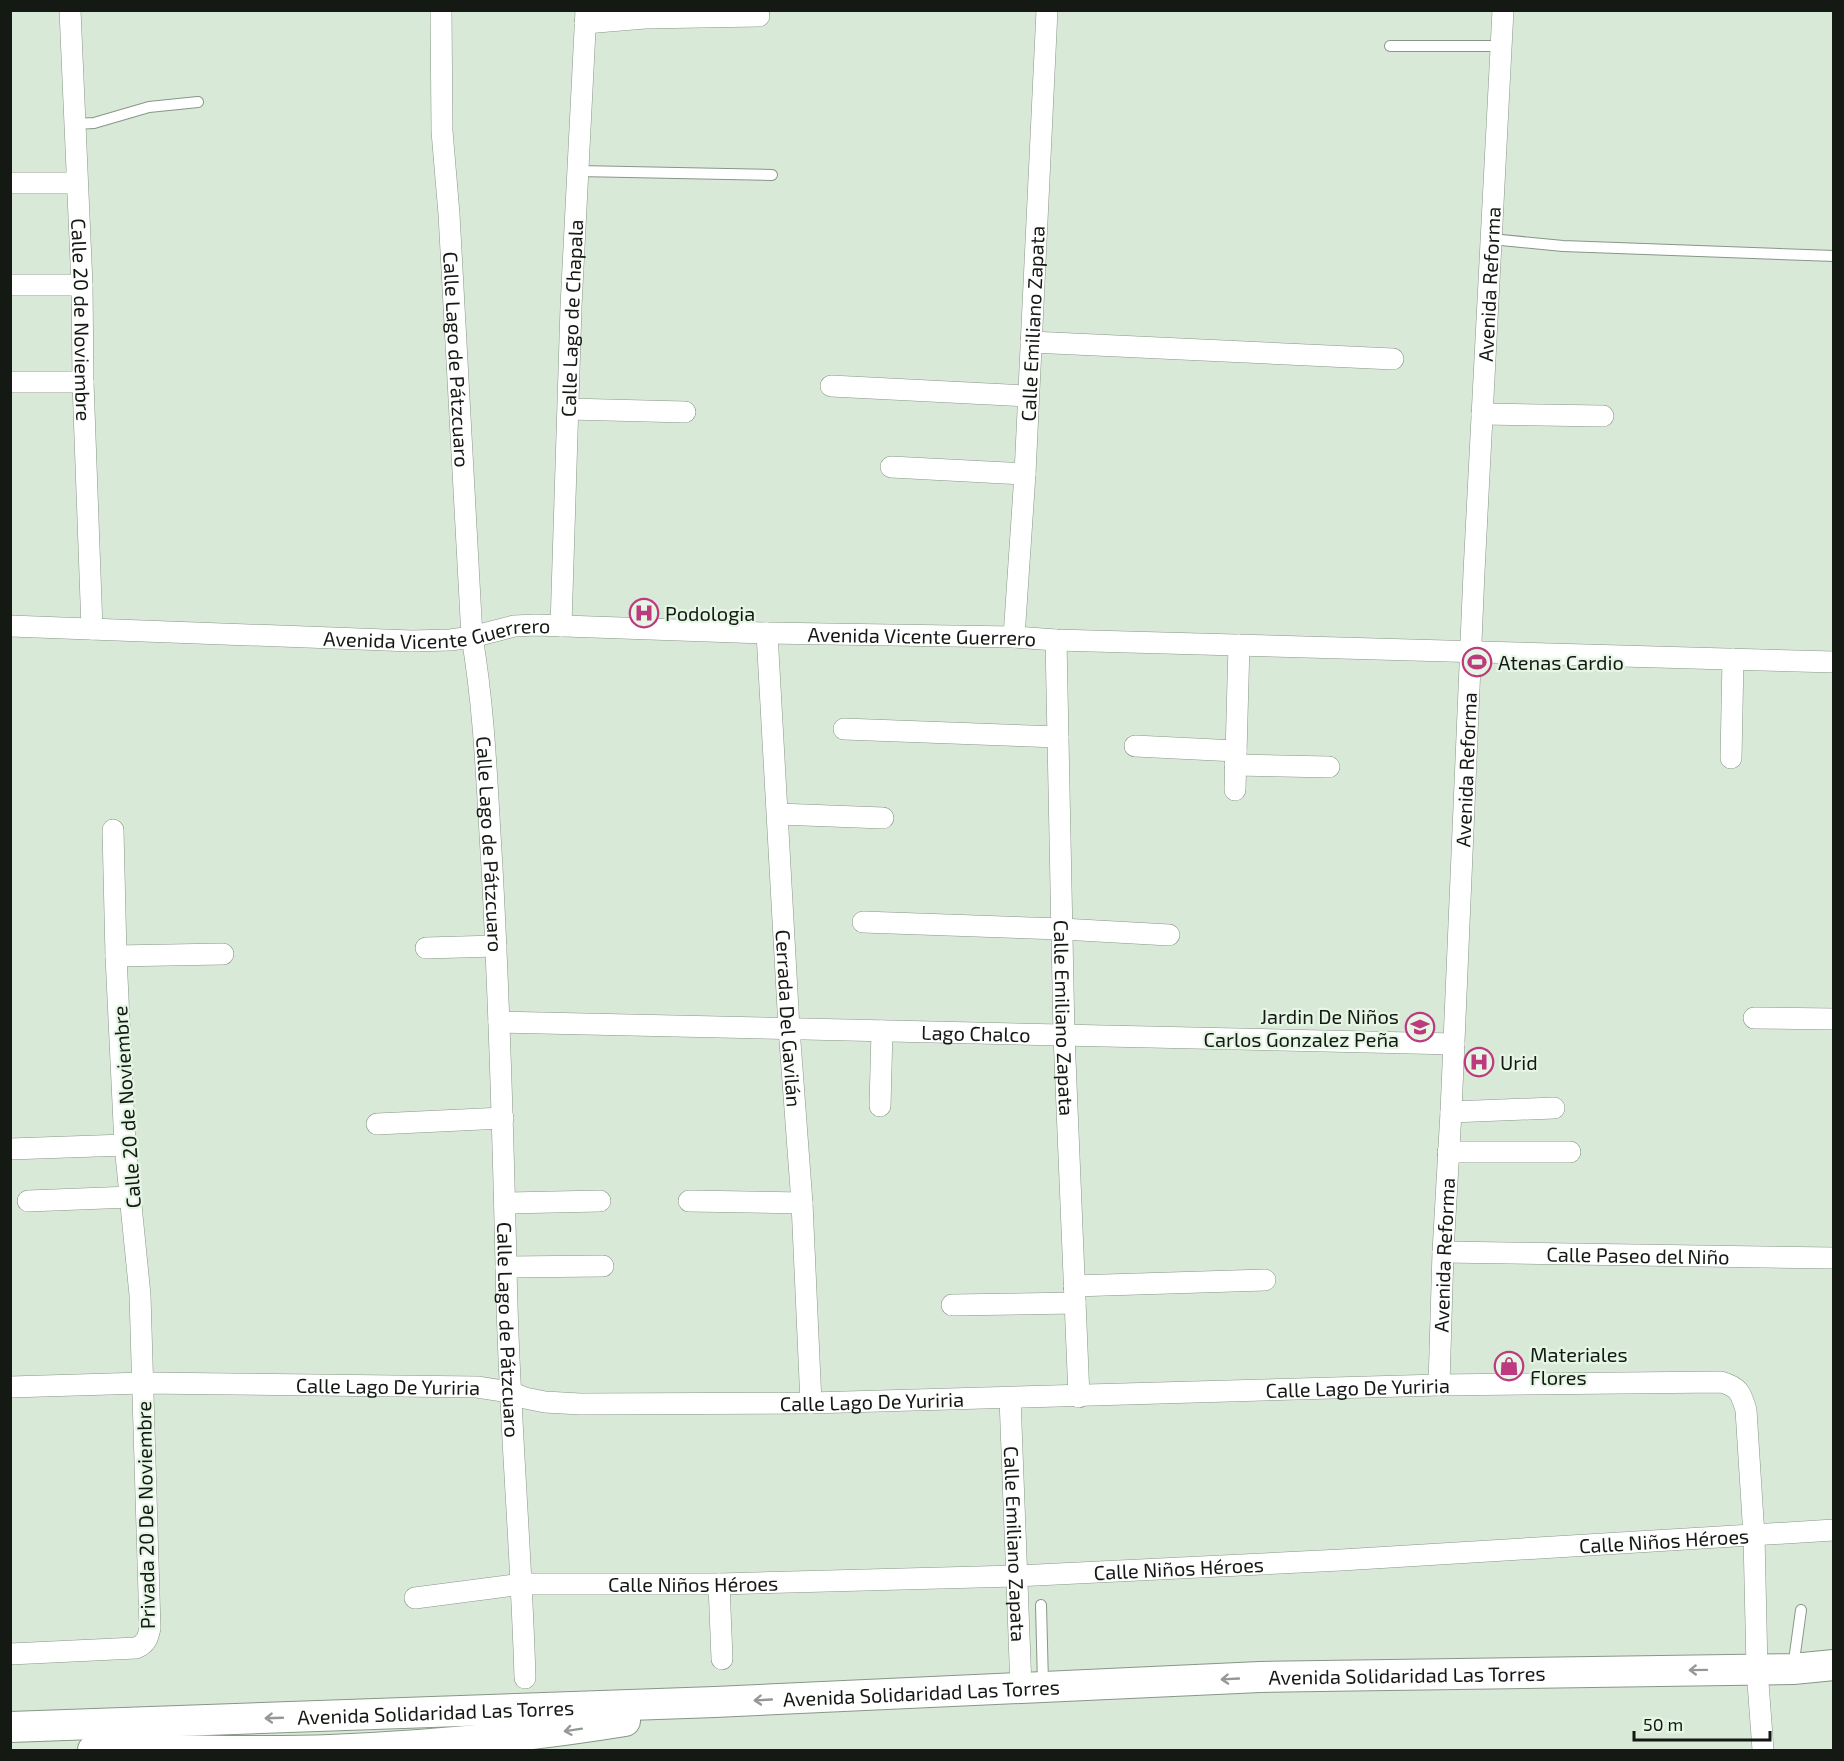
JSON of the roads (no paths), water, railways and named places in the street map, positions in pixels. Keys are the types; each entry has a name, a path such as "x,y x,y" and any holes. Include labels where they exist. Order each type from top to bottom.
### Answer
{"main road":[{"name":"Avenida Solidaridad Las Torres","path":"10,1727 715,1702 1260,1677 1793,1669 1833,1665"},
{"path":"93,1750 328,1750 399,1746 552,1733 631,1720 715,1702"}],"street":[{"name":"Calle 20 de Noviembre","path":"70,10 82,285 83,382 92,629"},
{"name":"Calle Lago de Pátzcuaro","path":"441,10 442,131 449,214 472,638 483,724 496,946 510,1392 522,1584 525,1678"},
{"name":"Calle Emiliano Zapata","path":"1014,638 1025,474 1047,10"},
{"name":"Avenida Reforma","path":"1439,1385 1443,1252 1482,414 1503,10"},
{"path":"586,17 759,16"},
{"name":"Calle Lago de Chapala","path":"561,626 571,307 586,17"},
{"path":"10,183 77,183"},
{"path":"10,285 82,285"},
{"path":"1031,342 1393,359"},
{"path":"10,382 83,382"},
{"path":"831,386 1028,396"},
{"path":"569,409 685,412"},
{"path":"1482,414 1603,416"},
{"path":"891,466 1025,474"},
{"name":"Avenida Vicente Guerrero","path":"10,626 412,640 472,638 514,626 561,626 1833,662"},
{"name":"Cerrada Del Gavilán","path":"767,633 812,1402"},
{"name":"Calle Emiliano Zapata","path":"1056,640 1064,1035 1079,1396"},
{"path":"1235,790 1239,645"},
{"path":"1731,758 1733,658"},
{"path":"844,729 1058,737"},
{"path":"1135,746 1329,767"},
{"path":"778,814 883,818"},
{"name":"Calle 20 de Noviembre","path":"113,830 125,1145 140,1295 143,1383"},
{"path":"863,922 1169,935"},
{"path":"426,948 496,946"},
{"path":"116,956 223,954"},
{"path":"1754,1018 1833,1019"},
{"name":"Lago Chalco","path":"499,1022 1454,1044"},
{"path":"880,1106 882,1031"},
{"path":"1451,1112 1554,1108"},
{"path":"377,1124 503,1118"},
{"path":"10,1149 125,1145"},
{"path":"1448,1152 1570,1152"},
{"path":"28,1201 131,1197"},
{"path":"504,1203 600,1201"},
{"path":"688,1201 802,1203"},
{"name":"Calle Paseo del Niño","path":"1443,1252 1833,1258"},
{"path":"506,1267 603,1266"},
{"path":"952,1305 1265,1280"},
{"name":"Calle Lago De Yuriria","path":"10,1387 143,1383 468,1386 510,1392 545,1402 580,1404 812,1402 1439,1385 1721,1382 1734,1386 1743,1398 1746,1410 1754,1536"},
{"name":"Privada 20 De Noviembre","path":"10,1654 129,1649 143,1646 146,1642 150,1628 143,1383"},
{"name":"Calle Emiliano Zapata","path":"1010,1398 1016,1576 1032,1688"},
{"name":"Calle Niños Héroes","path":"415,1598 522,1584 718,1584 1016,1576 1341,1560 1833,1530"},
{"path":"1754,1536 1757,1669 1763,1750"},
{"path":"718,1584 722,1659"}],"lane":[{"path":"1390,46 1501,46"},
{"path":"75,124 94,123 149,107 198,102"},
{"path":"578,171 772,175"},
{"path":"1491,239 1563,246 1833,256"},
{"path":"1032,1688 1041,1605"},
{"path":"1793,1669 1801,1611"}],"place":[{"name":"Podologia","path":"644,613"},
{"name":"Atenas Cardio","path":"1477,662"},
{"name":"Jardin De Niños Carlos Gonzalez Peña","path":"1420,1027"},
{"name":"Urid","path":"1479,1062"},
{"name":"Materiales Flores","path":"1509,1366"}]}
